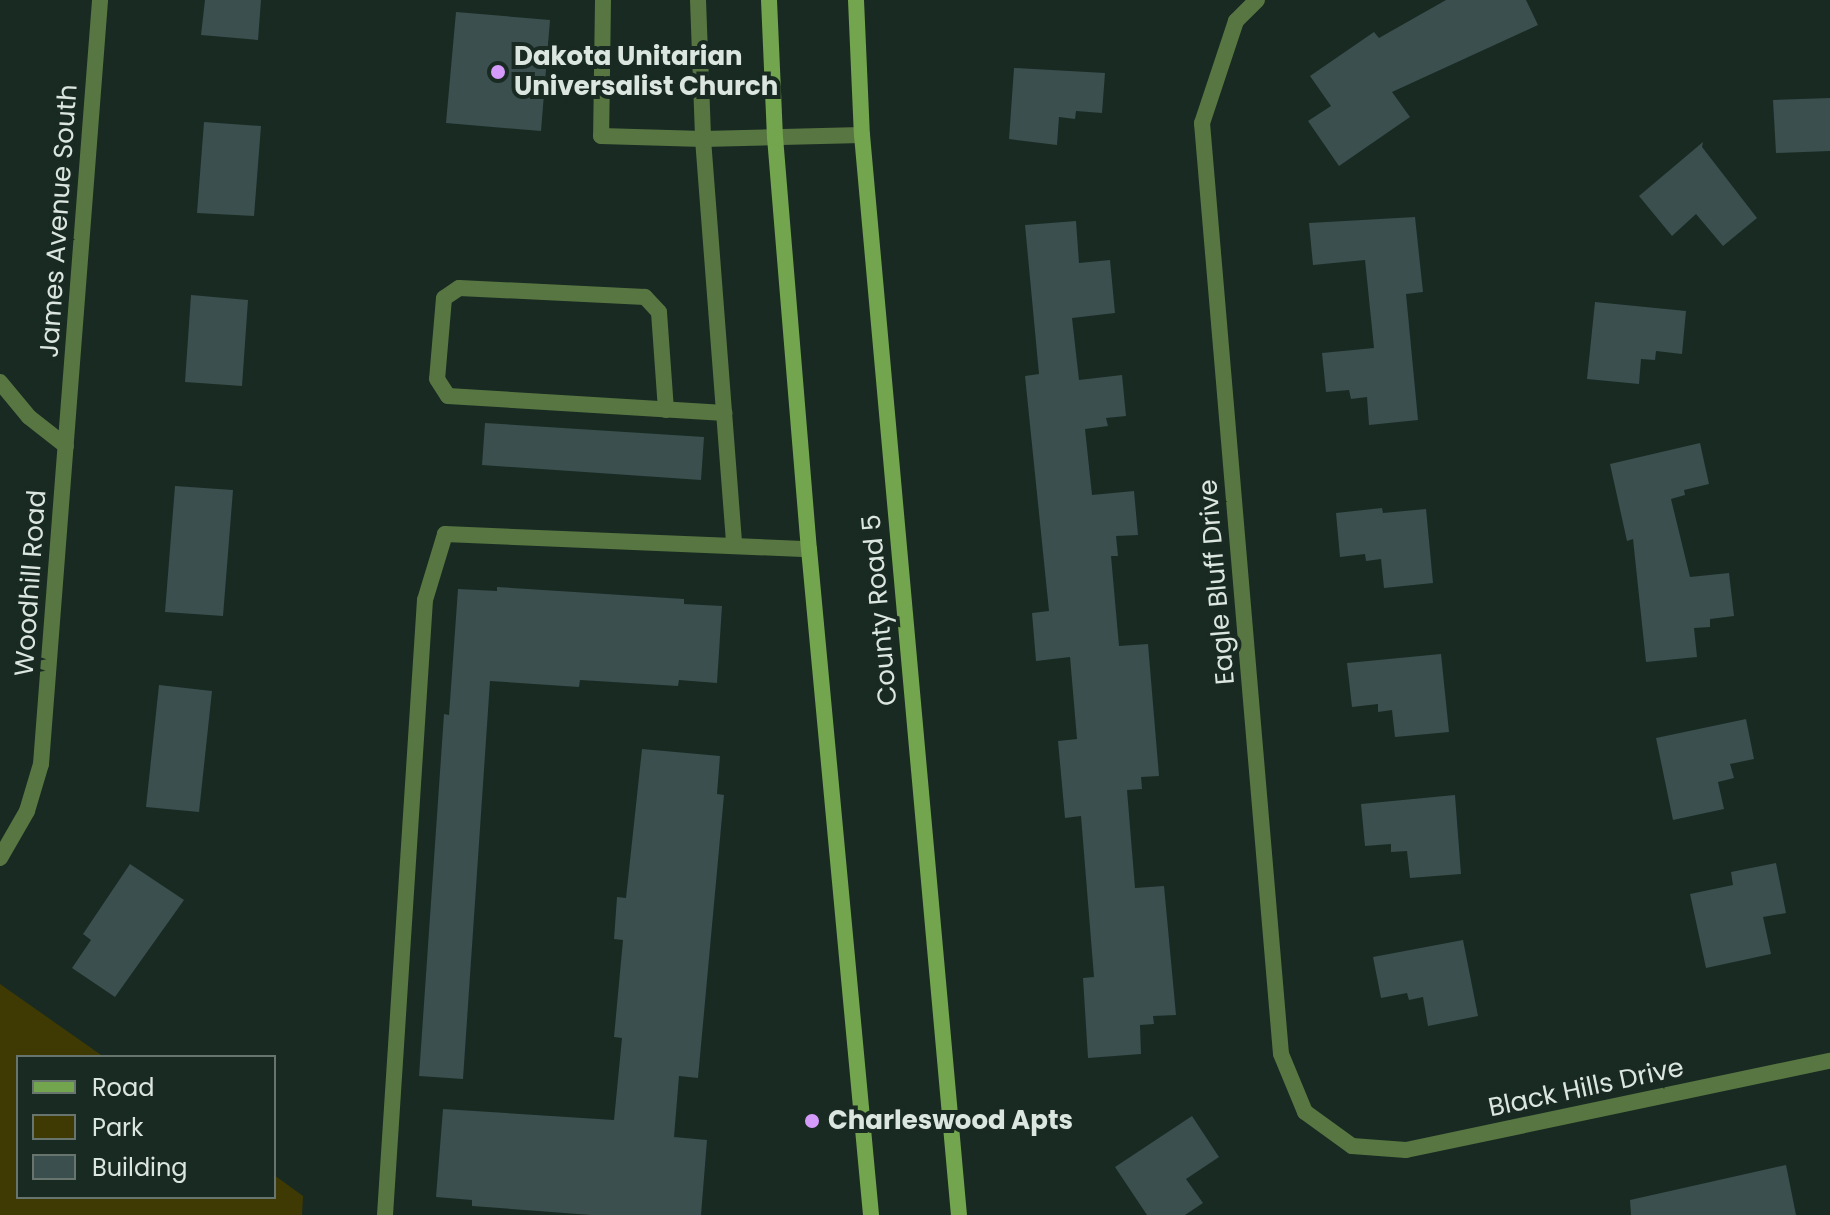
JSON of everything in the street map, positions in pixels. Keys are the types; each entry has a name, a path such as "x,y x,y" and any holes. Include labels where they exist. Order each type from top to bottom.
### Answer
{"main road":[{"path":"769,0 775,137 809,549 871,1215"},
{"name":"County Road 5","path":"856,0 862,135 959,1215"}],"street":[{"name":"James Avenue South","path":"66,446 100,0"},
{"path":"603,0 601,136 703,139 862,135"},
{"path":"698,0 703,139 734,546"},
{"name":"Eagle Bluff Drive","path":"1257,0 1236,21 1202,123 1281,1054 1305,1112 1352,1146"},
{"path":"666,410 659,312 645,297 459,288 444,298 437,379 448,396 666,410 724,413"},
{"path":"0,382 29,417 66,446"},
{"name":"Woodhill Road","path":"0,858 27,811 41,764 66,446"},
{"path":"385,1215 425,600 445,534 809,549"},
{"name":"Black Hills Drive","path":"1352,1146 1406,1150 1830,1061"}],"green space":[{"path":"0,984 101,1055 16,1055 16,1199 276,1199 276,1176 303,1196 302,1215 0,1215"}],"building":[{"path":"205,0 261,0 258,40 201,35"},
{"path":"1446,0 1526,0 1538,25 1392,92 1410,117 1339,166 1308,121 1331,106 1310,76 1374,32 1379,38"},
{"name":"Dakota Unitarian Universalist Church","path":"456,12 550,20 541,131 446,123"},
{"path":"1014,68 1105,73 1102,113 1076,111 1075,119 1059,117 1057,145 1009,139"},
{"path":"1830,98 1830,151 1776,153 1773,100"},
{"path":"204,122 261,126 254,216 197,213"},
{"path":"1703,142 1702,147 1757,218 1723,246 1696,214 1672,236 1639,196"},
{"path":"1415,217 1423,292 1406,294 1418,420 1369,425 1367,397 1351,399 1349,390 1326,392 1322,353 1374,348 1365,260 1313,265 1309,223"},
{"path":"1076,221 1079,263 1110,260 1115,313 1072,318 1079,380 1122,375 1126,416 1106,418 1108,426 1085,429 1092,495 1134,491 1138,535 1116,536 1118,556 1111,556 1119,646 1148,644 1159,776 1141,777 1142,789 1127,790 1135,888 1164,886 1176,1015 1153,1016 1154,1024 1140,1025 1141,1054 1088,1058 1083,978 1094,977 1081,816 1065,818 1058,741 1077,739 1070,657 1036,661 1032,613 1049,611 1025,376 1039,374 1025,225"},
{"path":"191,295 248,300 242,386 185,382"},
{"path":"1595,302 1686,311 1682,354 1656,351 1655,360 1641,359 1639,384 1587,379"},
{"path":"485,423 704,437 701,480 482,465"},
{"path":"1700,443 1709,484 1684,490 1685,495 1671,499 1690,577 1729,573 1734,616 1710,619 1710,627 1694,628 1697,657 1646,662 1633,539 1627,541 1610,464"},
{"path":"175,486 233,490 223,616 165,612"},
{"path":"1382,508 1383,513 1426,509 1433,583 1384,588 1381,559 1366,561 1365,554 1340,557 1336,513"},
{"path":"497,587 684,599 684,604 722,606 717,683 679,680 678,686 580,680 579,687 490,681 463,1079 419,1076 444,714 449,715 458,589 497,591"},
{"path":"1441,654 1449,732 1395,737 1392,710 1378,712 1378,704 1352,707 1347,663"},
{"path":"159,685 212,691 199,812 146,807"},
{"path":"1746,719 1754,759 1730,764 1734,778 1718,782 1724,809 1673,820 1656,738"},
{"path":"642,749 720,756 717,794 724,795 698,1078 679,1076 674,1137 707,1140 701,1215 591,1215 472,1206 472,1200 436,1197 443,1109 614,1120 622,1038 614,1037 623,940 614,939 617,897 626,898"},
{"path":"1455,795 1461,874 1410,878 1407,851 1391,852 1391,844 1365,846 1361,804"},
{"path":"1776,863 1786,913 1763,917 1771,954 1706,968 1690,894 1733,885 1731,872"},
{"path":"130,864 184,900 115,997 72,968 91,940 83,934"},
{"path":"1463,940 1478,1016 1428,1026 1423,997 1409,1000 1407,993 1381,998 1373,957"},
{"path":"1192,1116 1219,1157 1186,1179 1203,1203 1185,1215 1147,1215 1115,1167"},
{"path":"1786,1165 1796,1215 1631,1215 1630,1200"}],"place":[{"name":"Dakota Unitarian Universalist Church","path":"498,72"},
{"name":"Charleswood Apts","path":"812,1121"}]}
